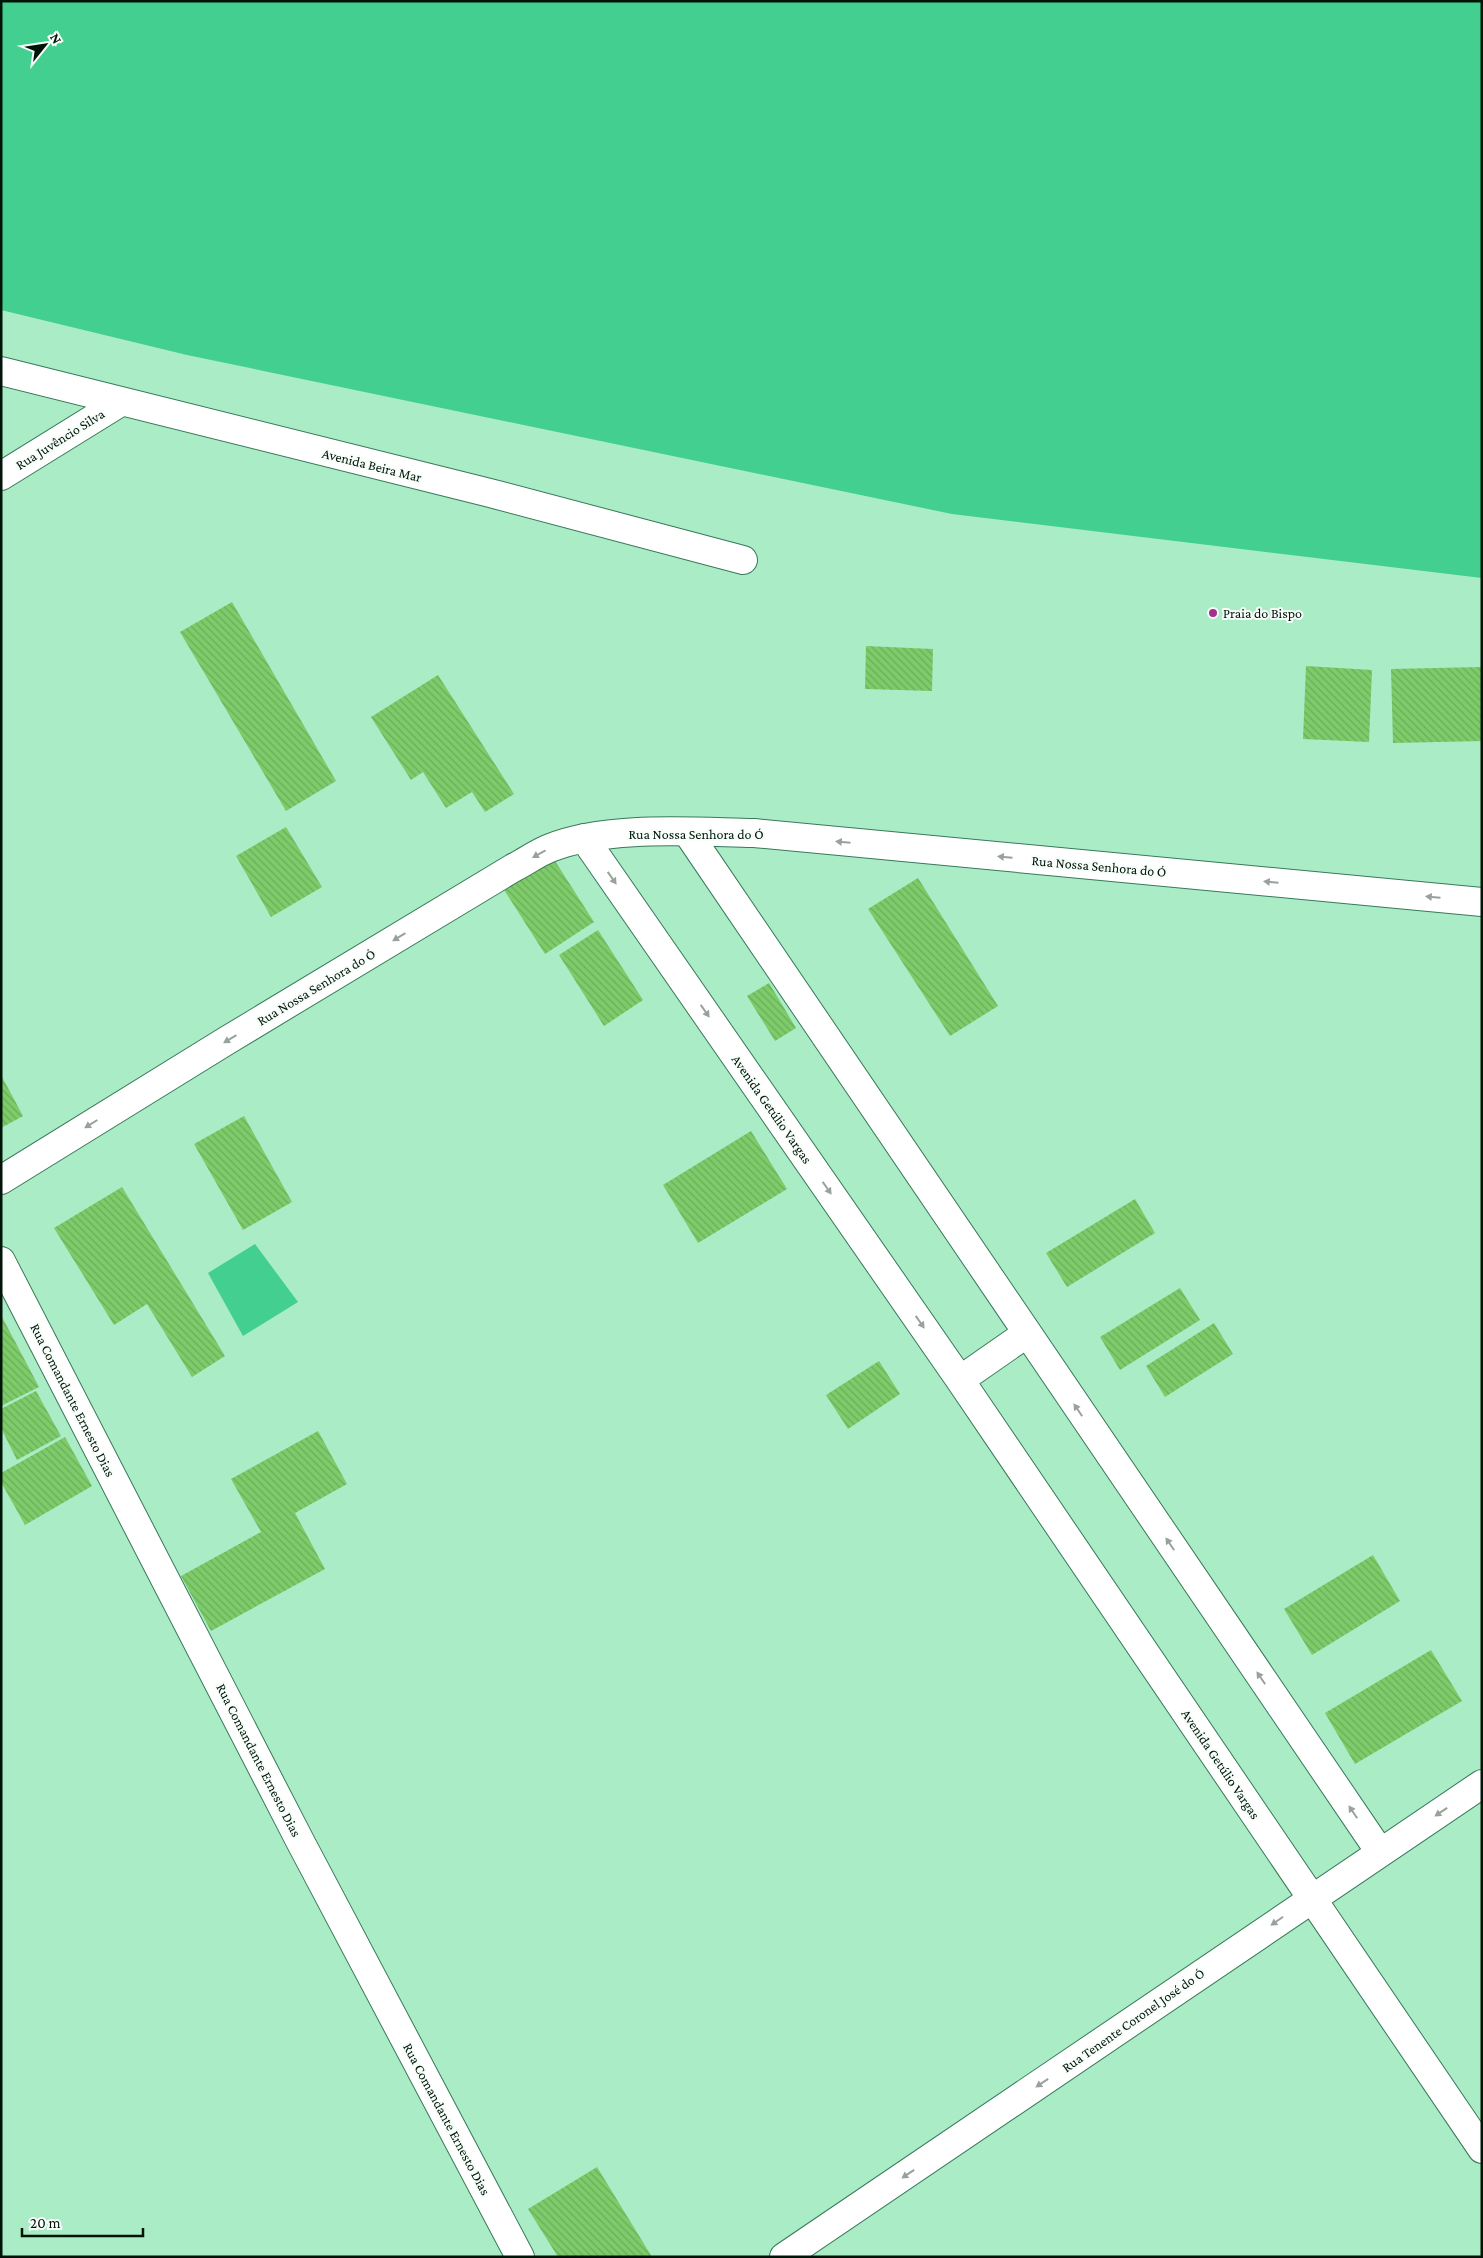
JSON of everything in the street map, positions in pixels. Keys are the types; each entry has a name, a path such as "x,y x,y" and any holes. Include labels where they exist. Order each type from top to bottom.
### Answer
{"street":[{"name":"Avenida Beira Mar","path":"1,372 119,403 490,493 743,560"},
{"name":"Rua Juvêncio Silva","path":"1,476 119,403"},
{"name":"Rua Nossa Senhora do Ó","path":"1,1180 226,1041 513,868 550,848 584,838 687,832 754,833 1482,902"},
{"path":"687,832 1026,1334 1380,1852"},
{"name":"Avenida Getúlio Vargas","path":"584,838 960,1380 1482,2149"},
{"name":"Rua Comandante Ernesto Dias","path":"1,1261 300,1841 520,2257"},
{"path":"960,1380 1026,1334"},
{"name":"Rua Tenente Coronel José do Ó","path":"784,2257 1482,1784"}],"shaded area":[{"path":"1,1 1482,1 1482,578 952,514 187,355 1,310"},
{"path":"255,1244 298,1302 243,1336 208,1273"}],"building":[{"path":"232,602 336,781 286,811 180,632"},
{"path":"866,646 933,649 932,691 865,689"},
{"path":"1306,666 1372,670 1369,742 1303,739"},
{"path":"1482,667 1482,741 1393,743 1391,669"},
{"path":"438,675 514,794 485,812 472,792 446,808 423,772 411,780 371,717"},
{"path":"286,827 322,887 271,917 236,856"},
{"path":"548,850 594,922 545,954 499,882"},
{"path":"918,878 998,1006 950,1036 868,909"},
{"path":"598,930 643,1000 604,1026 559,955"},
{"path":"769,983 796,1028 775,1041 747,996"},
{"path":"1,1075 23,1116 1,1128"},
{"path":"244,1116 292,1202 243,1230 194,1144"},
{"path":"751,1131 787,1189 698,1243 663,1185"},
{"path":"122,1187 225,1356 192,1377 147,1304 114,1325 54,1228"},
{"path":"1135,1199 1155,1233 1067,1287 1046,1253"},
{"path":"1180,1288 1200,1320 1120,1370 1100,1337"},
{"path":"1,1315 39,1387 1,1406"},
{"path":"1214,1323 1233,1354 1165,1397 1146,1366"},
{"path":"879,1361 900,1394 848,1429 826,1395"},
{"path":"36,1391 61,1436 17,1460 1,1428 1,1409"},
{"path":"318,1431 347,1484 295,1513 325,1569 211,1631 181,1576 261,1532 231,1479"},
{"path":"65,1437 92,1486 25,1525 1,1482 1,1473"},
{"path":"1373,1555 1400,1601 1312,1655 1284,1609"},
{"path":"1431,1650 1462,1701 1355,1764 1325,1713"},
{"path":"597,2167 652,2257 558,2257 528,2209"}],"place":[{"name":"Praia do Bispo","path":"1213,613"}]}
